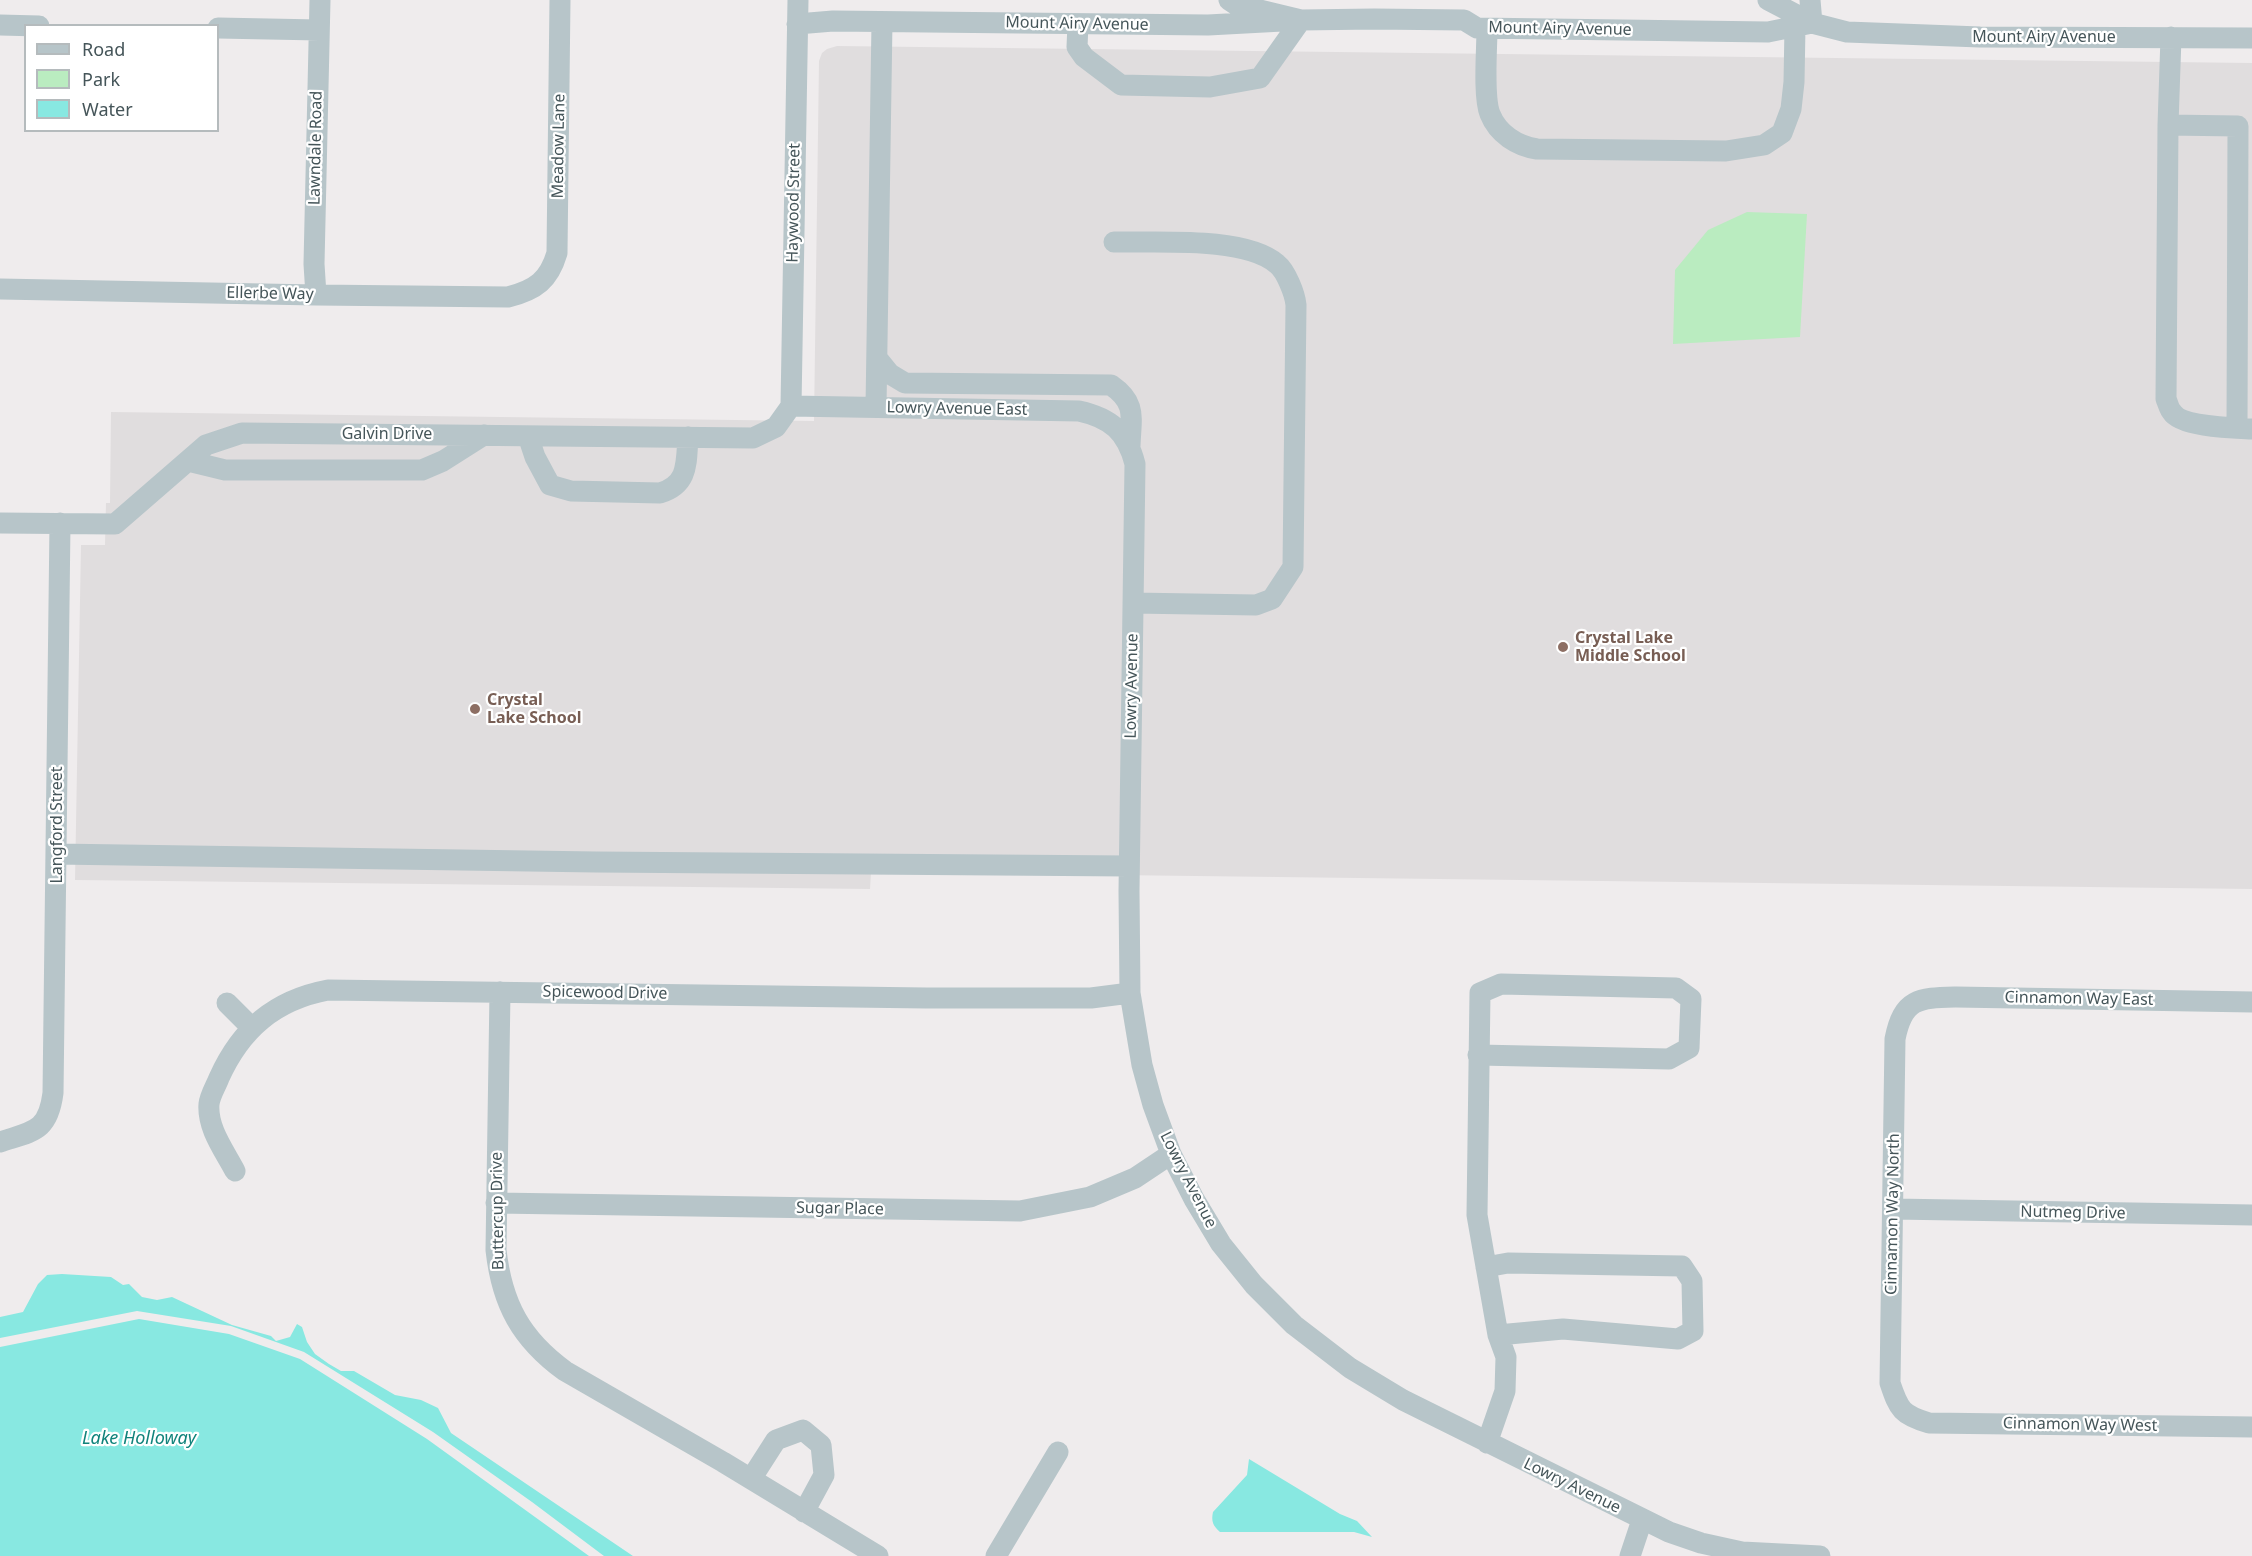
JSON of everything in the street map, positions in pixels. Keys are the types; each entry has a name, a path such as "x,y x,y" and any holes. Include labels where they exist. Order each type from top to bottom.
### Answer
{"street":[{"name":"Lawndale Road","path":"316,296 314,264 320,0"},
{"name":"Meadow Lane","path":"538,284 552,270 557,253 560,0"},
{"name":"Haywood Street","path":"791,406 798,0"},
{"path":"1078,24 1077,47 1084,57 1121,85 1210,87 1260,78 1301,20 1235,4 1229,0"},
{"path":"1768,0 1804,25"},
{"path":"1487,29 1486,84 1489,114 1503,133 1521,146 1537,150 1726,151 1764,145 1782,133 1791,109 1810,0"},
{"name":"Mount Airy Avenue","path":"797,24 833,21 1208,25 1301,20 1464,20 1477,28 1487,29 1768,32 1804,25 1847,32 1980,37 2252,38"},
{"path":"876,407 882,22"},
{"path":"0,25 24,26"},
{"path":"219,28 319,30"},
{"path":"2168,125 2238,126 2244,429 2194,423 2181,419 2172,414 2166,399 2168,125 2171,38"},
{"path":"1114,242 1214,244 1254,251 1278,264 1295,295 1296,305 1293,567 1272,599 1256,605 1133,603"},
{"name":"Ellerbe Way","path":"0,289 316,296 508,297 524,293 538,284"},
{"name":"Lowry Avenue","path":"877,358 890,374 905,383 1111,385 1125,394 1131,410 1124,438 1135,464 1130,993 1142,1065 1153,1105 1171,1154 1194,1199 1221,1244 1241,1271 1294,1325 1372,1383 1642,1520 1701,1543 1742,1552 1820,1556"},
{"name":"Lowry Avenue East","path":"791,406 1079,411 1099,416 1124,438"},
{"name":"Galvin Drive","path":"0,523 115,524 206,445 242,434 753,438 776,427 791,406"},
{"path":"188,460 225,470 422,470 443,461 484,435"},
{"path":"528,436 535,457 550,485 571,491 660,493 673,489 681,482 686,465 688,437"},
{"name":"Langford Street","path":"0,1142 31,1132 44,1124 51,1110 53,1093 60,523"},
{"path":"56,854 596,862 1130,866"},
{"path":"1478,1055 1670,1059 1689,1048 1691,999 1676,988 1501,984 1480,993 1478,1055 1477,1215 1498,1335 1506,1357 1505,1390 1487,1443"},
{"name":"Spicewood Drive","path":"235,1171 211,1126 209,1102 226,1063 251,1028 279,1006 309,994 328,990 1091,999 1130,993"},
{"name":"Buttercup Drive","path":"500,992 496,1250 499,1277 510,1309 526,1336 544,1356 565,1371 878,1556"},
{"name":"Cinnamon Way East","path":"1907,1008 1925,998 1956,997 2252,1002"},
{"path":"227,1003 251,1028"},
{"name":"Cinnamon Way North","path":"1907,1008 1898,1024 1895,1039 1890,1383 1897,1404 1909,1417"},
{"name":"Sugar Place","path":"496,1203 1020,1211 1090,1197 1135,1178 1171,1154"},
{"name":"Nutmeg Drive","path":"1894,1209 2252,1215"},
{"path":"1486,1267 1508,1263 1682,1266 1692,1281 1694,1331 1678,1340 1563,1329 1498,1335"},
{"name":"Cinnamon Way West","path":"1909,1417 1929,1423 2252,1427"},
{"path":"751,1479 776,1440 803,1430 821,1445 824,1475 804,1512"},
{"path":"996,1556 1058,1452"},
{"path":"1630,1556 1642,1520"}],"shaded area":[{"name":"Crystal Lake Middle School","path":"837,46 2252,63 2252,889 871,872 870,889 75,880 81,545 105,545 106,503 110,503 111,412 814,421 819,61 822,53"}],"green space":[{"path":"1747,212 1807,214 1800,337 1673,344 1675,270 1708,230"}],"water":[{"path":"47,1275 111,1277 123,1285 129,1284 142,1297 157,1300 172,1297 232,1325 271,1336 276,1341 290,1337 297,1324 302,1327 307,1342 315,1354 329,1364 341,1371 354,1371 395,1395 421,1400 438,1408 451,1433 633,1556 604,1556 433,1432 304,1352 231,1326 137,1311 0,1338 0,1317 23,1312 38,1284"},
{"name":"Lake Holloway","path":"139,1319 229,1334 300,1359 427,1439 589,1556 0,1556 0,1347"},
{"path":"1249,1459 1340,1514 1357,1521 1372,1537 1354,1532 1220,1532 1213,1523 1213,1512 1247,1475"}],"place":[{"name":"Crystal Lake Middle School","path":"1563,647"},
{"name":"Crystal Lake School","path":"475,709"}]}
